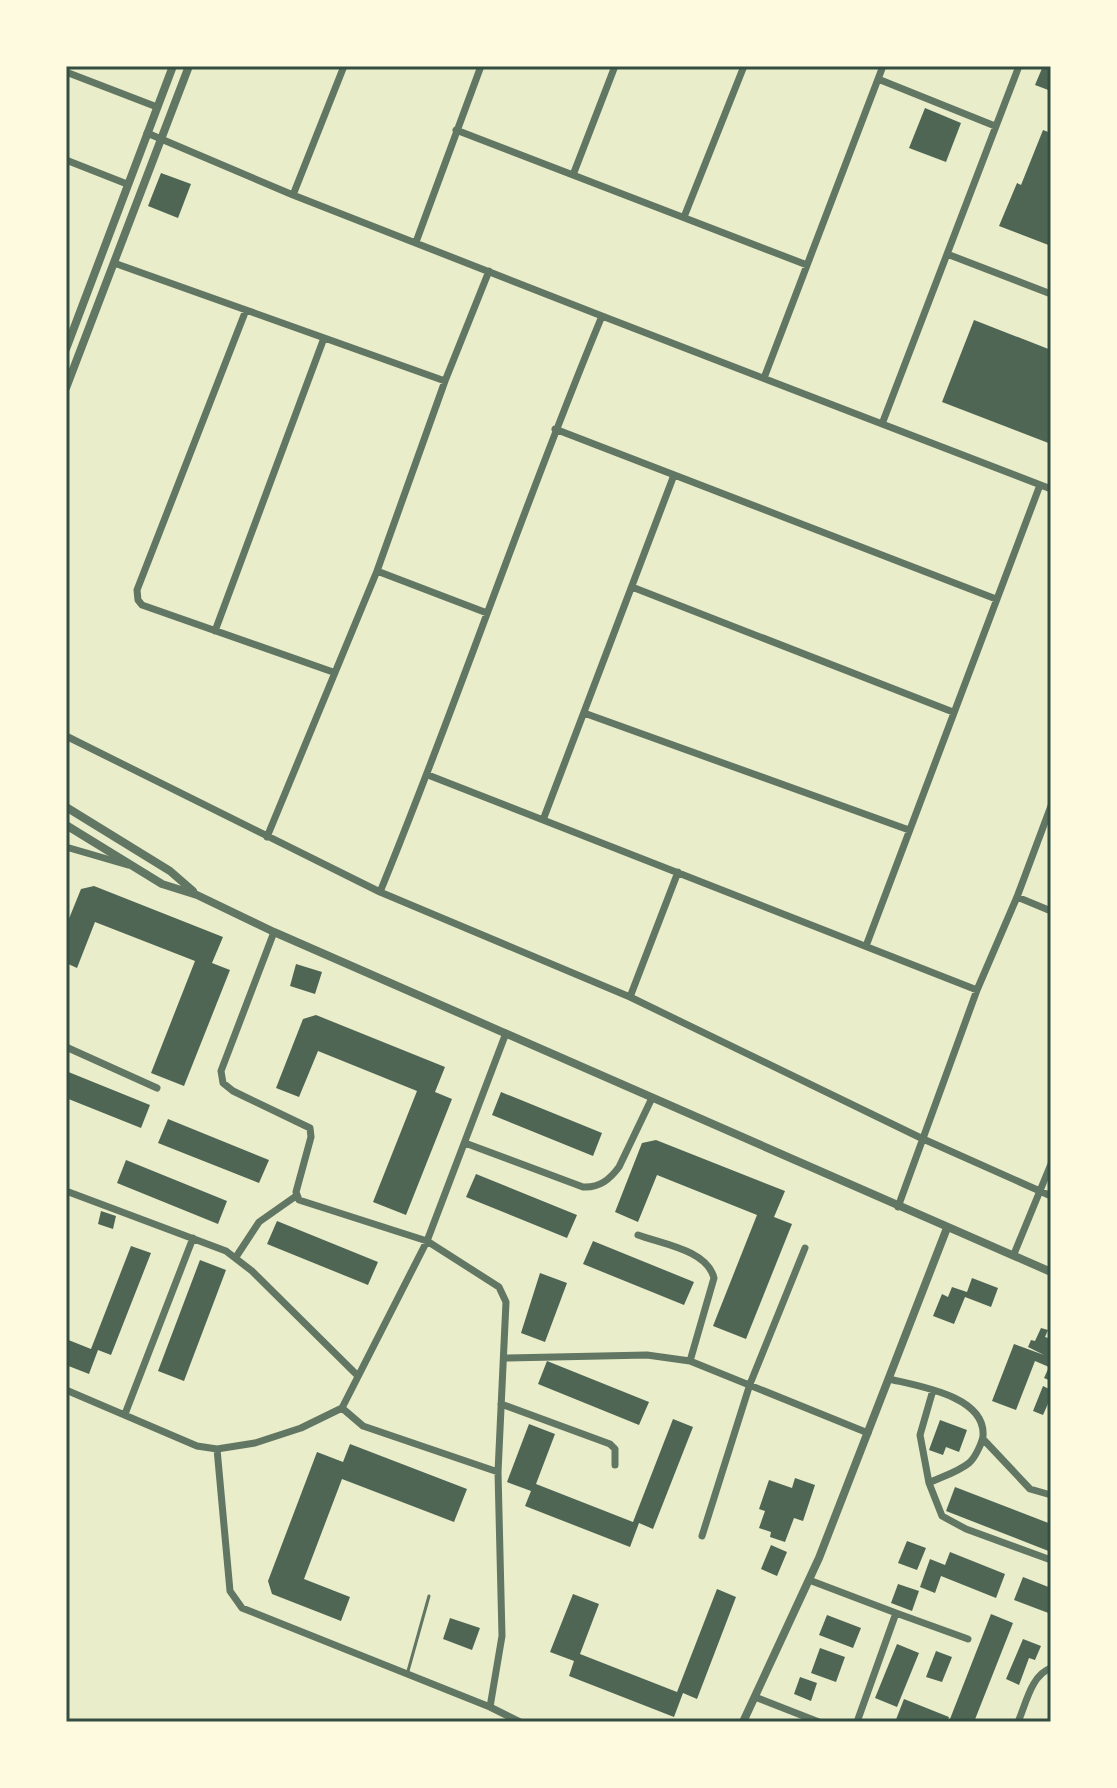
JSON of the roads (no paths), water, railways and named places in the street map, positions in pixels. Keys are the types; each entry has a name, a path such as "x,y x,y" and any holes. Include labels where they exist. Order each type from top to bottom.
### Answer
{"street":[{"path":"66,349 173,66"},
{"path":"66,388 189,66"},
{"path":"293,195 344,66"},
{"path":"416,242 481,66"},
{"path":"573,175 615,66"},
{"path":"684,217 744,66"},
{"path":"764,378 883,66"},
{"path":"882,424 1019,66"},
{"path":"66,72 157,107"},
{"path":"878,79 995,126"},
{"path":"456,130 807,265"},
{"path":"147,133 293,195 1051,489"},
{"path":"66,160 127,184"},
{"path":"947,254 1051,294"},
{"path":"114,263 445,381"},
{"path":"267,837 377,571 445,381 489,271"},
{"path":"246,310 137,590 138,600 142,605 333,672"},
{"path":"380,892 428,775 555,429 602,316"},
{"path":"215,631 324,338"},
{"path":"555,429 996,599"},
{"path":"543,820 674,475"},
{"path":"866,946 1040,485"},
{"path":"377,571 487,613"},
{"path":"632,587 953,712"},
{"path":"584,713 909,830"},
{"path":"66,736 380,892 630,997 921,1138 1051,1196"},
{"path":"428,775 977,990"},
{"path":"898,1207 977,990 1017,897 1051,806"},
{"path":"66,807 170,871 197,895"},
{"path":"66,825 162,884 197,895 274,932 1051,1272"},
{"path":"66,857 67,848 130,866"},
{"path":"630,997 678,872"},
{"path":"1017,897 1051,911"},
{"path":"236,1257 259,1222 296,1196 311,1137 310,1128 233,1091 223,1083 221,1071 274,932"},
{"path":"66,1390 197,1446 217,1449 255,1443 301,1428 342,1408 427,1241 506,1033"},
{"path":"66,1047 157,1088"},
{"path":"465,1143 583,1187 594,1187 612,1177 619,1167 652,1098"},
{"path":"1014,1254 1051,1164"},
{"path":"66,1191 236,1257 358,1376"},
{"path":"296,1196 303,1202 427,1241 499,1287 506,1302 498,1472 502,1636 490,1707"},
{"path":"743,1722 809,1580 947,1228"},
{"path":"638,1235 693,1255 712,1270 714,1278 690,1361"},
{"path":"125,1414 193,1238"},
{"path":"702,1536 750,1384 805,1248"},
{"path":"505,1358 633,1354 690,1361 868,1433"},
{"path":"889,1379 933,1390 978,1413 982,1420 983,1439 970,1462 929,1483"},
{"path":"933,1390 920,1435 929,1483 942,1516 950,1523 1051,1560"},
{"path":"501,1404 610,1444 615,1449 615,1465"},
{"path":"342,1408 363,1426 498,1472"},
{"path":"983,1439 1030,1489 1051,1495"},
{"path":"217,1449 230,1591 242,1608 490,1707 520,1722"},
{"path":"809,1580 968,1639"},
{"path":"857,1722 896,1613"},
{"path":"1018,1722 1037,1677 1051,1668"},
{"path":"755,1697 819,1722"}],"lane":[{"path":"407,1675 429,1596"}]}
